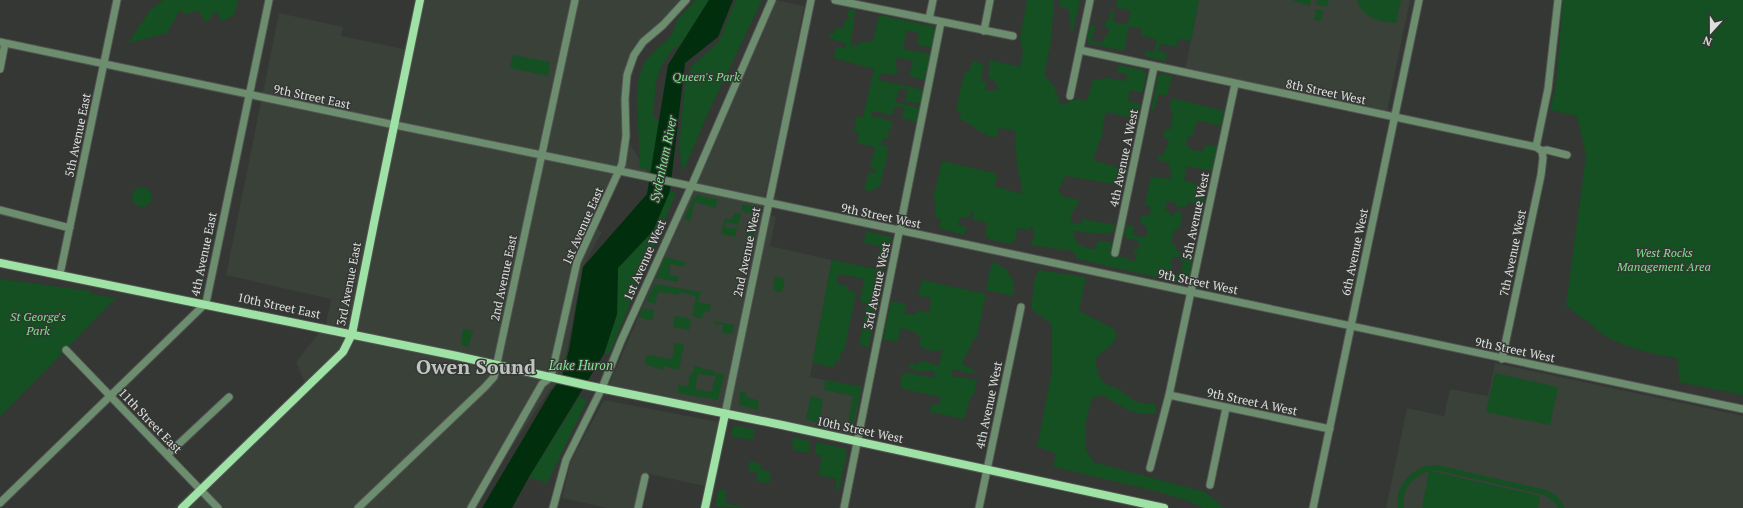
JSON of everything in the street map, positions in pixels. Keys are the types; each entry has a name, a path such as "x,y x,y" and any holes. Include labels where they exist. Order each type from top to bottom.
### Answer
{"main road":[{"name":"3rd Avenue East","path":"182,508 343,352 352,334 368,248 420,0"},
{"name":"10th Street East","path":"0,263 352,334 551,377"},
{"name":"10th Street West","path":"551,377 1164,508"},
{"name":"2nd Avenue West","path":"705,508 725,414"}],"street":[{"name":"5th Avenue East","path":"60,274 117,0"},
{"name":"4th Avenue East","path":"0,503 206,304 269,0"},
{"name":"2nd Avenue East","path":"358,508 494,377 575,0"},
{"name":"1st Avenue East","path":"471,508 542,384 551,377 577,262 620,171 626,136 625,99 627,75 634,55 643,42 663,25 686,0"},
{"name":"1st Avenue West","path":"553,508 566,460 602,388 621,341 691,187 772,0"},
{"name":"2nd Avenue West","path":"725,414 811,0"},
{"path":"835,0 1012,36"},
{"path":"929,19 933,0"},
{"path":"984,31 990,0"},
{"path":"1070,96 1090,0"},
{"name":"6th Avenue West","path":"1313,508 1419,0"},
{"name":"7th Avenue West","path":"1502,359 1541,176 1543,158 1539,149 1548,89 1550,54 1558,0"},
{"name":"3rd Avenue West","path":"844,508 941,22"},
{"name":"9th Street East","path":"2,43 649,178"},
{"path":"0,69 2,43"},
{"name":"8th Street West","path":"1080,50 1567,154"},
{"name":"4th Avenue A West","path":"1115,253 1154,67"},
{"name":"5th Avenue West","path":"1150,468 1169,395 1235,84"},
{"name":"9th Street West","path":"649,178 1743,409"},
{"path":"0,210 70,228"},
{"name":"4th Avenue West","path":"979,508 1021,308"},
{"name":"11th Street East","path":"66,350 218,508"},
{"name":"9th Street A West","path":"1169,395 1330,429"},
{"path":"167,455 229,397"},
{"path":"1210,485 1226,408"},
{"path":"638,508 645,477"}],"shaded area":[{"path":"415,0 682,0 633,54 624,135 650,175 619,167 592,226 602,232 583,267 562,377 550,389 472,508 173,508 305,383 296,362 326,324 331,299 226,275 279,13 343,27 341,36 404,49"},
{"path":"775,0 804,6 789,86 761,213 776,217 770,246 832,260 810,377 862,387 852,438 608,387"},
{"path":"1199,0 1410,0 1387,111 1185,70"},
{"path":"1495,363 1743,416 1743,508 1386,508 1407,408 1444,416 1450,389 1488,396"},
{"path":"604,400 719,422 705,486 644,473 635,508 607,508 562,498 571,461"}],"green space":[{"path":"163,0 238,1 234,15 222,22 216,11 206,23 198,10 187,14 179,11 167,33 128,43 151,9"},
{"path":"696,0 709,0 681,44 672,50 661,67 656,81 653,116 659,122 651,171 640,168 637,96 639,76 646,60 671,36 677,20"},
{"name":"Queen's Park","path":"736,0 762,0 708,113 683,172 679,147 685,85 692,66 719,41"},
{"path":"1027,0 1054,0 1051,41 1044,75 1054,86 1061,105 1077,99 1087,101 1093,80 1108,78 1126,81 1127,74 1117,72 1118,65 1143,70 1146,75 1142,93 1130,90 1128,101 1140,104 1137,119 1106,112 1102,128 1103,132 1093,160 1125,170 1120,185 1066,176 1058,191 1064,197 1080,200 1072,213 1070,222 1081,224 1082,219 1115,225 1114,232 1103,234 1074,231 1075,240 1080,245 1087,248 1096,249 1097,241 1112,242 1110,253 1135,261 1137,254 1133,253 1134,249 1138,249 1140,242 1124,237 1126,225 1134,226 1133,235 1146,238 1147,228 1140,221 1141,216 1149,215 1151,207 1145,204 1151,177 1170,179 1172,171 1168,169 1170,163 1158,160 1159,155 1163,156 1169,139 1163,137 1165,129 1170,130 1173,116 1170,106 1172,98 1224,111 1221,126 1200,121 1196,123 1193,135 1187,138 1186,145 1189,145 1188,149 1203,152 1204,147 1208,145 1217,146 1212,171 1187,166 1184,180 1202,186 1204,182 1200,181 1201,178 1208,179 1202,213 1195,212 1197,204 1188,202 1187,207 1183,206 1183,208 1176,206 1176,203 1167,201 1165,209 1170,212 1170,215 1173,216 1175,211 1182,211 1180,229 1174,230 1171,243 1176,245 1176,251 1181,252 1179,257 1172,258 1171,273 1181,275 1183,262 1179,261 1185,255 1193,257 1188,282 1186,284 1077,259 1073,251 1031,245 1035,233 1030,225 1031,230 1017,228 1016,238 1012,244 991,240 985,236 987,223 972,219 974,212 971,211 969,218 960,217 958,225 967,227 964,235 939,228 941,219 936,218 936,202 933,199 942,161 995,173 997,177 994,186 1021,194 1021,183 1017,166 1015,131 999,128 996,138 990,136 980,132 959,119 961,112 956,110 964,74 966,71 969,72 972,61 984,64 981,81 987,82 985,90 993,91 993,89 998,89 999,85 994,84 995,80 988,78 990,60 1020,68 1023,52 1020,39"},
{"path":"1060,0 1080,0 1072,33 1069,11 1067,8 1060,7"},
{"path":"1117,0 1199,0 1191,41 1178,39 1176,47 1160,44 1158,51 1167,53 1165,61 1145,56 1145,50 1154,52 1157,40 1141,35 1142,29 1129,26 1124,51 1087,43 1089,25 1096,26 1091,41 1102,43 1104,37 1107,37 1109,28 1104,27 1106,20 1109,21 1111,9 1114,12 1113,22 1127,25 1131,11 1116,7"},
{"path":"1311,0 1310,6 1294,1"},
{"path":"1317,0 1329,0 1327,7 1316,4"},
{"path":"1357,0 1401,0 1396,23 1372,18 1363,11"},
{"name":"West Rocks Management Area","path":"1563,0 1743,0 1743,395 1679,382 1678,358 1626,346 1605,335 1585,319 1576,315 1576,313 1566,305 1586,155 1577,116 1550,110 1556,86"},
{"path":"848,9 855,10 851,44 858,46 860,41 873,42 879,15 931,26 936,30 933,48 917,45 919,33 907,30 903,49 931,54 925,80 909,76 913,61 897,57 895,67 898,68 896,75 881,73 879,80 924,90 921,104 905,101 908,90 900,88 895,102 920,108 917,122 902,118 904,108 895,106 892,115 871,111 871,116 888,120 893,123 891,129 888,129 889,138 883,139 881,145 887,146 888,153 880,185 871,191 864,190 869,172 875,173 876,170 870,168 875,147 857,143 859,133 854,131 857,116 863,117 874,69 834,58 836,47 845,48 846,44 829,38 830,34 834,34 835,28 843,29 845,20 848,21"},
{"path":"1316,9 1323,11 1321,21 1314,20"},
{"path":"513,55 550,62 548,76 510,68"},
{"path":"1162,74 1172,76 1167,96 1158,94 1155,110 1151,110 1158,76"},
{"path":"142,187 149,190 152,197 149,204 142,207 135,204 132,197 135,190"},
{"path":"670,191 676,193 610,353 604,354 617,314 618,268 653,231"},
{"path":"697,195 717,199 716,208 695,202 690,221 684,219 693,199"},
{"path":"743,204 754,207 759,212 755,229 749,226 750,222 754,222 755,214 741,211"},
{"path":"734,213 741,214 738,225 726,222 725,228 737,228 735,237 721,234 725,218 732,220"},
{"path":"748,230 755,231 752,241 746,239"},
{"path":"866,231 892,237 887,268 877,265 880,246 864,243"},
{"path":"665,257 685,262 684,267 670,264 670,275 679,277 678,282 656,278"},
{"path":"832,260 886,271 868,348 859,344 867,303 860,302 864,279 838,274 837,284 848,286 847,290 856,292 844,352 841,351 839,362 835,361 834,368 812,363"},
{"path":"992,262 1003,267 1010,274 1014,296 986,290"},
{"path":"1039,270 1086,277 1079,311 1113,328 1117,336 1114,342 1096,358 1099,376 1103,382 1118,389 1136,402 1155,403 1155,413 1141,414 1127,409 1102,395 1092,398 1085,425 1085,447 1093,462 1205,492 1224,508 1202,508 1191,502 1159,492 1054,467 1055,453 1037,447 1052,371 1052,324 1031,309 1035,278"},
{"path":"775,277 785,279 782,292 773,290"},
{"name":"St George's Park","path":"0,279 91,291 90,294 116,298 0,417"},
{"path":"922,280 986,294 977,337 973,339 962,364 974,370 973,374 953,369 951,376 977,380 974,395 971,395 964,419 930,412 931,404 939,405 941,397 903,389 900,385 903,372 934,378 935,372 909,369 910,363 918,365 919,360 939,366 943,349 937,352 923,348 919,344 921,337 917,335 917,333 901,328 897,342 883,339 891,301 906,304 904,313 914,315 915,312 918,313 919,310 929,313 931,298 918,295"},
{"path":"655,284 701,292 698,302 711,305 709,312 704,311 702,319 692,316 696,296 679,292 678,295 658,292 655,304 646,301"},
{"path":"643,308 654,310 652,321 639,317"},
{"path":"675,316 691,319 689,330 673,327"},
{"path":"714,321 734,325 732,334 722,333 723,325 714,323"},
{"path":"463,329 473,331 468,347 461,345"},
{"path":"675,343 684,344 679,370 664,366 663,370 645,363 646,356 649,355 672,359"},
{"path":"694,366 716,372 715,376 698,374 695,389 711,392 717,373 724,374 718,400 678,393 678,385 688,387 690,373 693,374"},
{"path":"1495,373 1558,387 1550,425 1486,412"},
{"path":"825,380 862,387 852,428 847,428 853,396 824,390"},
{"path":"740,391 747,393 746,397 759,401 758,410 739,405"},
{"path":"580,396 587,401 547,483 529,477"},
{"path":"811,396 823,399 819,423 806,419"},
{"path":"733,425 755,430 753,440 731,437"},
{"path":"792,437 809,441 809,453 793,450"},
{"path":"816,442 843,448 847,451 839,490 835,489 837,479 818,475 822,456 815,454"},
{"path":"750,461 761,464 760,469 771,472 769,483 756,481 758,473 748,471"},
{"path":"1428,465 1437,465 1546,490 1557,496 1565,508 1559,508 1553,501 1544,495 1436,470 1431,471 1540,496 1538,508 1422,508 1429,471 1413,480 1404,495 1404,508 1398,508 1399,493 1405,481 1409,476"},
{"path":"719,489 726,491 725,503 745,508 715,506"}],"water":[{"path":"709,0 733,0 718,37 685,63 670,191 653,231 618,268 617,314 604,354 529,477 512,508 482,508 552,390 561,379 569,350 583,267 647,194 668,65"}],"district":[{"name":"Owen Sound","path":"476,367"}],"water label":[{"name":"Sydenham River","path":"663,159"},
{"name":"Lake Huron","path":"581,365"}]}
